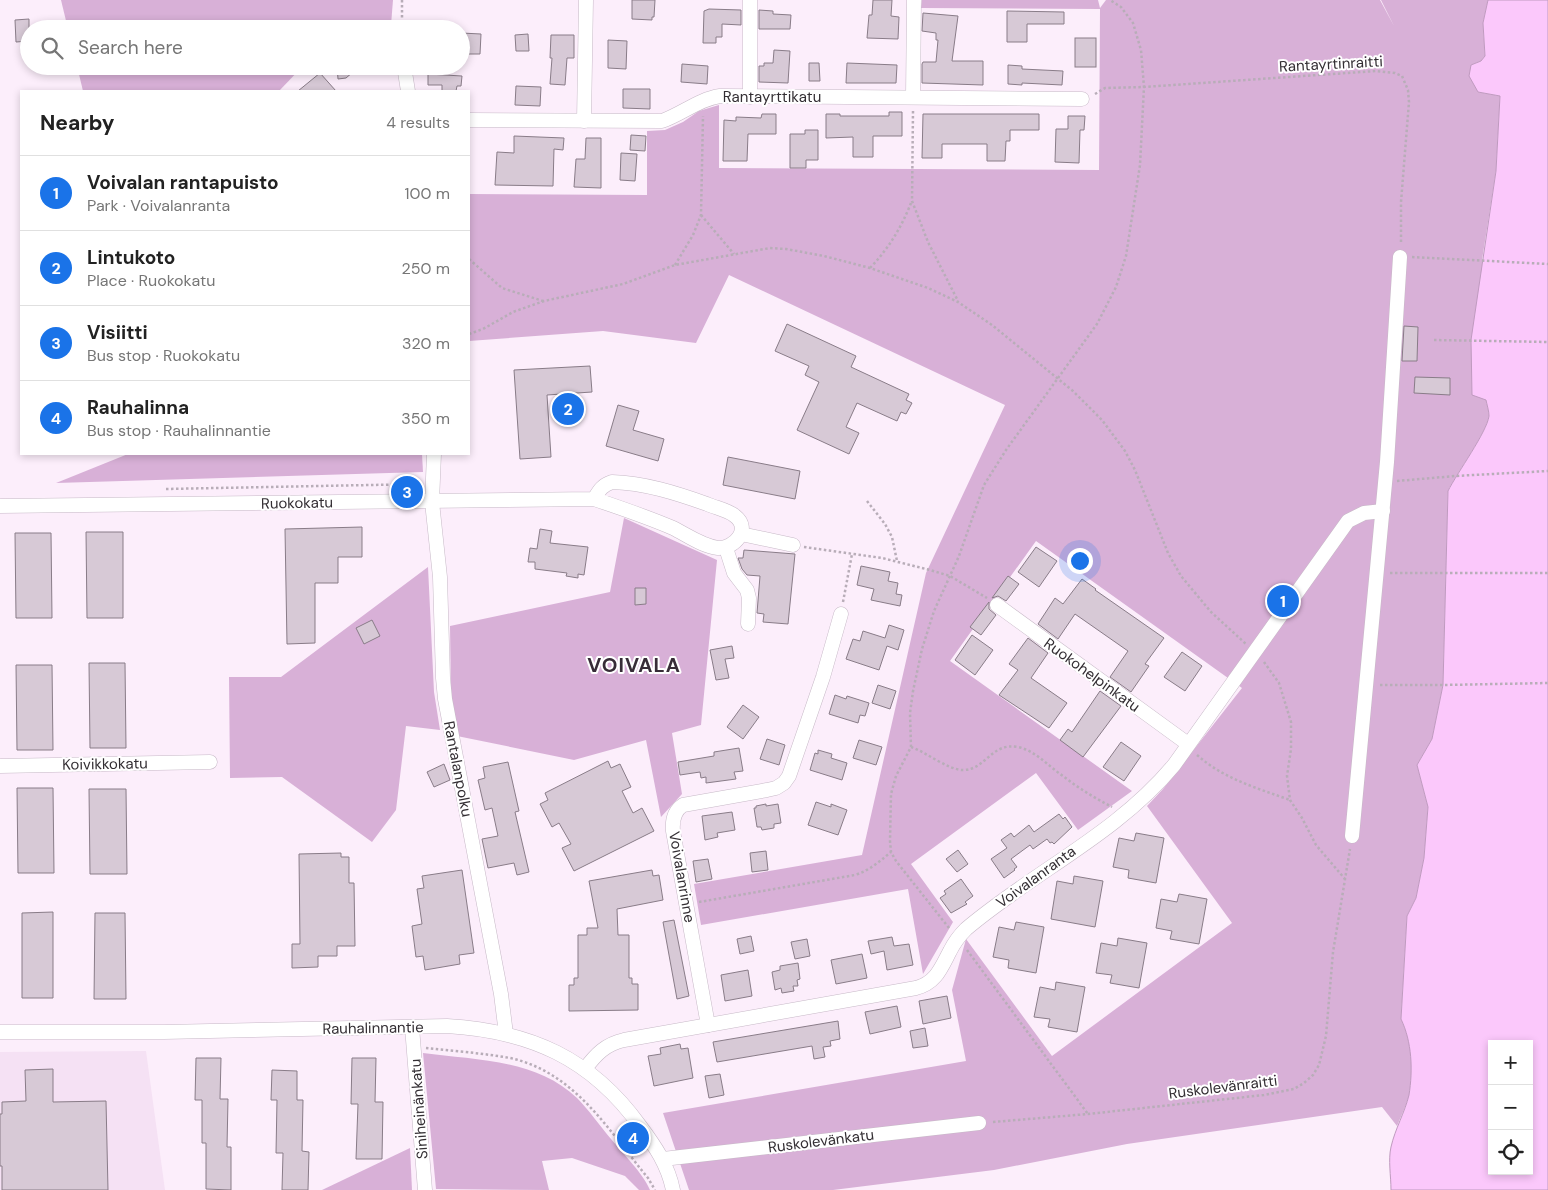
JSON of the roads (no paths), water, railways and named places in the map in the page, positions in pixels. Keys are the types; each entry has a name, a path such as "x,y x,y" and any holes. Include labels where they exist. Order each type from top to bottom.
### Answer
{"street":[{"path":"584,121 586,0"},
{"path":"750,0 750,97"},
{"path":"913,97 914,0"},
{"path":"405,75 408,90"},
{"name":"Rantayrttikatu","path":"470,120 662,121 704,100 720,96 1082,99"},
{"path":"1352,836 1383,511 1400,257"},
{"path":"432,502 434,455"},
{"path":"594,499 605,484 612,482 658,488 718,508 736,517 742,528 741,534 738,540 726,548 734,573 746,590 749,598 748,624"},
{"name":"Ruokokatu","path":"0,506 594,499 654,520 711,547 726,548"},
{"name":"Rantalanpolku","path":"432,502 440,577 445,699 501,994 506,1034"},
{"name":"Voivalanranta","path":"585,1069 597,1054 613,1042 925,986 932,982 957,938 975,921 1124,814 1151,790 1174,765 1348,521 1364,513 1383,511"},
{"path":"741,534 793,545"},
{"name":"Ruokohelpinkatu","path":"997,604 1188,744"},
{"name":"Voivalanrinne","path":"708,1025 673,831 673,819 679,808 689,804 767,790 784,784 789,776 805,731 841,614"},
{"name":"Koivikkokatu","path":"0,766 210,762"},
{"name":"Rauhalinnantie","path":"0,1032 164,1032 447,1026 476,1028 506,1034 536,1043 562,1054 585,1069 624,1105 663,1159 673,1190"},
{"name":"Siniheinänkatu","path":"412,1027 425,1190"},
{"name":"Ruskolevänkatu","path":"663,1159 979,1123"}],"place":[{"name":"Lintukoto","path":"568,409"},
{"name":"Visiitti","path":"407,492"},
{"name":"Voivalan rantapuisto","path":"1283,601"},
{"name":"Rauhalinna","path":"633,1138"}],"district":[{"name":"VOIVALA","path":"634,665"}]}
